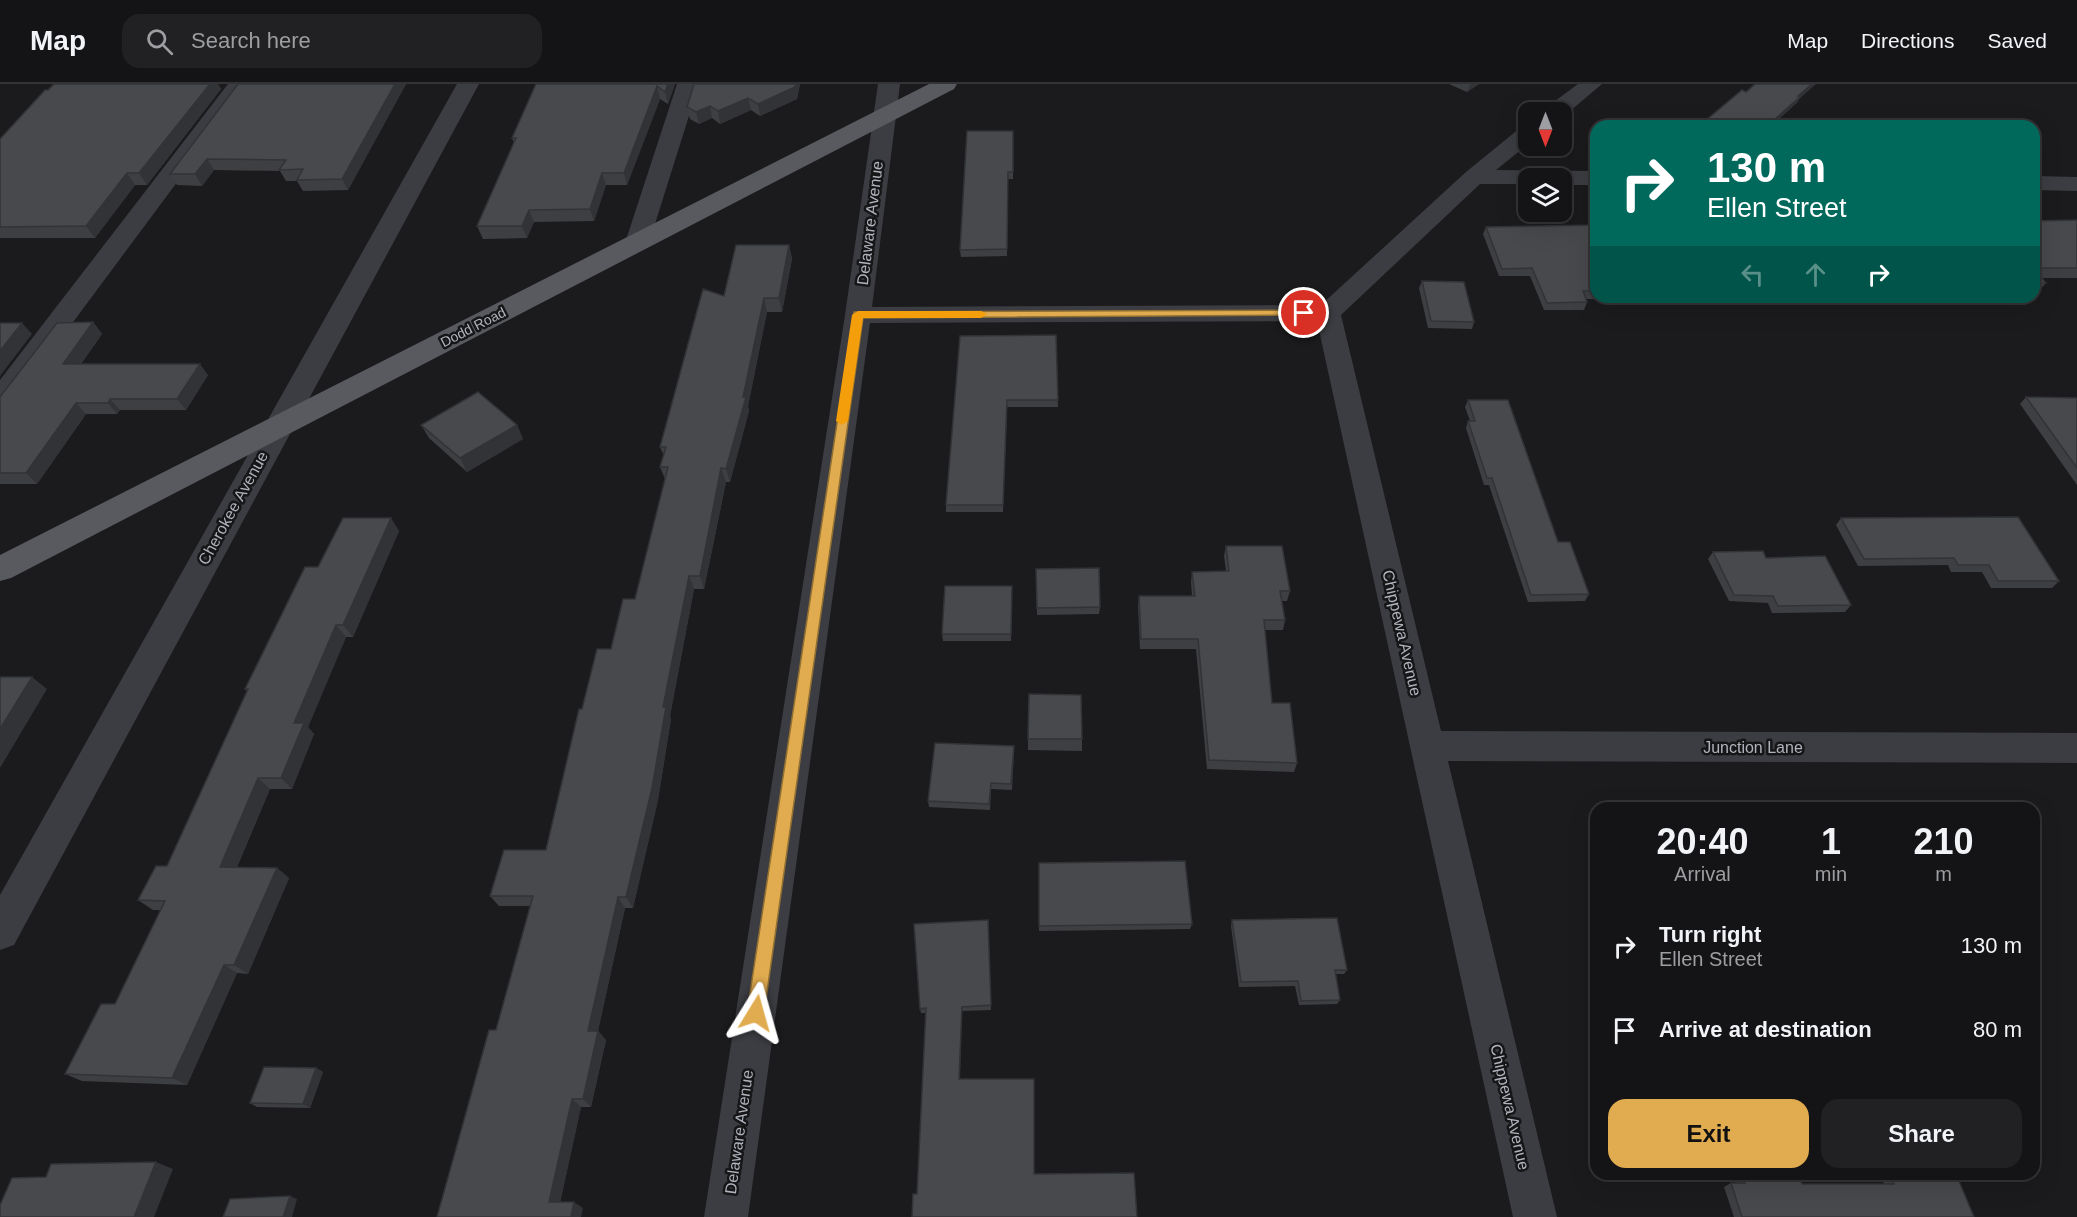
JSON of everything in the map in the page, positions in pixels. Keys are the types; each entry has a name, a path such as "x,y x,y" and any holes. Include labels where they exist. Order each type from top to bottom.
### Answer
{"main road":[{"name":"Dodd Road","path":"0,569 637,243 886,100 946,84"}],"street":[{"path":"0,400 239,84"},
{"name":"Cherokee Avenue","path":"0,932 468,84"},
{"path":"637,243 688,84"},
{"path":"1568,102 1591,84"},
{"name":"Delaware Avenue","path":"726,1217 858,315 886,100"},
{"path":"858,315 1328,313 1473,177 1518,141"},
{"path":"1473,177 1590,178"},
{"path":"2040,183 2077,184"},
{"name":"Chippewa Avenue","path":"1328,313 1429,746 1535,1217"},
{"name":"Junction Lane","path":"1429,746 2077,748"}],"building":[{"path":"54,84 210,84 139,173 127,173 86,226 0,227 0,139 45,90"},
{"path":"238,84 395,84 342,179 297,180 303,169 279,170 286,160 207,159 195,174 170,174"},
{"path":"536,84 668,84 665,92 657,86 624,173 602,173 590,209 529,210 522,226 477,226 516,138 512,138"},
{"path":"694,84 796,84 795,87 758,104 748,98 718,111 710,106 696,112 687,107"},
{"path":"1755,84 1812,84 1774,120 1706,120 1742,90 1746,92"},
{"path":"967,131 1013,131 1013,172 1008,172 1007,249 960,250"},
{"path":"2077,220 2077,268 2040,268 2040,221"},
{"path":"1590,225 1590,291 1583,291 1587,302 1547,303 1532,268 1502,269 1486,227"},
{"path":"736,245 789,245 779,298 764,298 743,397 746,397 726,469 721,468 700,576 689,576 663,707 666,707 652,788 626,897 618,897 588,1031 598,1031 583,1099 572,1099 549,1202 574,1202 571,1217 437,1217 489,1030 496,1030 533,896 490,896 504,850 546,850 579,709 582,709 597,649 611,649 623,599 635,599 668,467 660,467 666,447 660,447 703,289 724,296"},
{"path":"1422,281 1464,282 1474,322 1431,321"},
{"path":"93,322 63,364 200,364 177,399 110,399 108,403 76,403 26,473 0,473 0,397 57,323"},
{"path":"0,323 22,323 0,351"},
{"path":"1056,335 1058,400 1007,400 1003,505 946,505 960,336"},
{"path":"478,392 517,425 460,458 421,425"},
{"path":"2026,397 2077,398 2077,468"},
{"path":"1468,400 1508,400 1558,542 1570,542 1589,594 1531,595 1492,478 1487,478 1468,421 1475,421"},
{"path":"2018,517 2059,581 1998,581 1989,565 1958,565 1954,558 1864,559 1841,518"},
{"path":"343,518 391,518 343,625 336,625 294,723 304,723 281,778 258,778 220,867 277,868 234,965 224,965 172,1078 65,1074 101,1004 115,1004 165,901 138,900 156,866 167,866 248,689 245,689 305,567 318,567"},
{"path":"1226,546 1282,546 1290,591 1280,591 1285,620 1264,620 1272,703 1290,703 1297,763 1209,760 1198,639 1141,639 1139,596 1195,596 1192,572 1229,571"},
{"path":"1763,551 1766,558 1825,556 1851,605 1778,606 1773,596 1734,595 1713,552"},
{"path":"1099,568 1100,607 1037,608 1036,569"},
{"path":"945,586 1012,586 1011,634 942,634"},
{"path":"0,677 32,677 0,729"},
{"path":"1029,694 1081,695 1082,739 1028,739"},
{"path":"935,743 1014,746 1011,784 991,783 989,804 928,801"},
{"path":"1185,861 1192,924 1039,926 1039,863"},
{"path":"1337,918 1347,970 1335,970 1340,1000 1301,1001 1298,981 1241,982 1232,920"},
{"path":"988,920 991,1005 962,1007 959,1079 1034,1079 1034,1174 1134,1173 1137,1217 912,1217 913,1194 917,1194 926,1008 920,1009 914,924"},
{"path":"264,1067 316,1068 303,1104 250,1103"},
{"path":"156,1162 134,1217 0,1217 0,1205 12,1178 46,1177 51,1164"},
{"path":"1744,1180 1800,1180 1802,1184 1894,1184 1892,1180 1959,1180 1974,1217 1742,1217 1731,1183 1745,1183"},
{"path":"290,1196 283,1217 223,1217 230,1199"}],"slow traffic":[{"path":"842,421 858,315 981,314"}],"route":[{"path":"756,1013 858,315 1304,313"}]}
